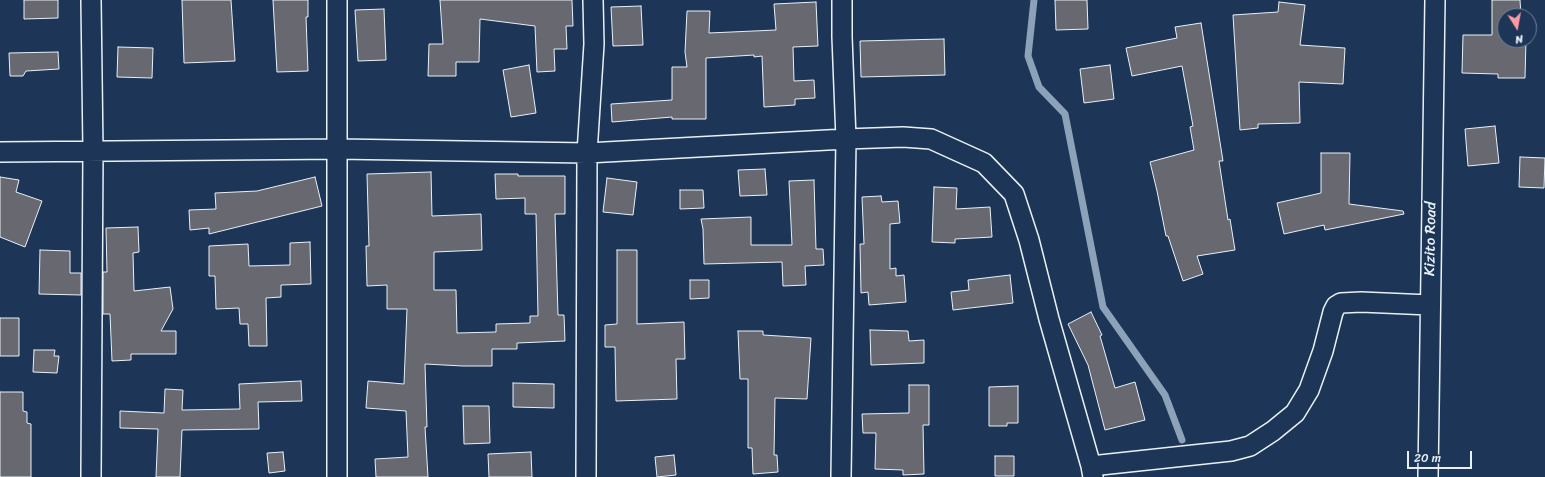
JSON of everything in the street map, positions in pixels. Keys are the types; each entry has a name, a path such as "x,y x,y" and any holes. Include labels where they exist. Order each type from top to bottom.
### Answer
{"street":[{"path":"91,477 93,151 92,0"},
{"path":"337,477 338,0"},
{"path":"586,477 587,153 594,44 593,0"},
{"path":"840,477 846,138 842,0"},
{"name":"Kizito Road","path":"1428,477 1435,0"},
{"path":"0,152 338,149 587,153 846,138 903,137 931,139 984,163 1014,194 1029,240 1049,319 1092,471 1230,452 1250,446 1273,431 1296,413 1308,390 1323,351 1333,312 1336,306 1341,303 1362,302 1430,306"}],"building":[{"path":"24,0 58,0 58,18 24,19"},
{"path":"182,0 231,0 235,61 184,63"},
{"path":"273,0 308,0 308,17 306,17 308,71 277,72"},
{"path":"440,0 572,0 573,26 566,26 567,49 554,49 555,71 537,72 535,26 480,19 479,62 456,62 456,76 428,76 429,44 443,44"},
{"path":"1055,0 1087,0 1088,29 1056,30"},
{"path":"1492,0 1520,0 1520,8 1497,8 1497,48 1526,48 1525,78 1498,78 1498,74 1462,73 1463,35 1492,35"},
{"path":"816,2 818,46 793,47 794,81 814,80 815,98 795,99 795,105 764,107 762,56 754,57 754,55 706,58 706,119 672,119 672,117 612,122 611,104 672,100 672,67 687,67 685,52 687,11 710,11 709,33 776,30 774,4"},
{"path":"1279,2 1305,5 1300,45 1345,48 1343,84 1299,82 1300,123 1258,124 1258,128 1240,130 1233,15 1278,12"},
{"path":"641,6 643,45 613,46 611,7"},
{"path":"384,9 386,60 358,61 355,10"},
{"path":"1201,23 1223,161 1219,161 1228,220 1230,219 1235,250 1197,256 1203,274 1183,281 1168,236 1166,236 1150,162 1194,150 1190,127 1193,126 1182,66 1132,76 1126,48 1177,38 1175,27"},
{"path":"944,39 945,75 861,77 860,41"},
{"path":"118,47 153,48 152,78 117,77"},
{"path":"58,52 59,69 26,71 23,76 10,76 9,53"},
{"path":"529,65 536,113 511,117 503,70"},
{"path":"1110,65 1114,99 1084,103 1080,69"},
{"path":"1495,126 1499,163 1468,166 1465,129"},
{"path":"1321,153 1350,153 1349,204 1403,211 1404,214 1325,230 1324,225 1284,234 1277,203 1321,193"},
{"path":"1520,157 1545,158 1544,188 1519,187"},
{"path":"765,169 767,195 740,196 738,170"},
{"path":"431,172 432,216 481,214 482,250 434,252 434,290 456,290 457,333 496,332 496,324 530,323 530,316 538,316 536,214 525,214 525,198 496,199 495,174 518,174 518,176 565,176 565,214 555,214 558,315 564,315 565,341 517,343 517,349 492,349 492,366 425,364 427,427 425,427 428,477 376,477 375,459 408,457 406,411 366,408 368,381 404,384 407,309 387,309 387,285 367,286 366,246 369,246 367,174"},
{"path":"0,177 19,180 16,192 42,201 25,247 0,237"},
{"path":"315,177 322,206 209,234 209,228 190,230 189,210 216,209 215,193 257,191"},
{"path":"607,178 637,182 633,215 603,212"},
{"path":"814,180 816,249 823,249 824,265 805,266 806,285 783,286 782,262 704,264 703,229 701,219 751,217 751,245 792,245 789,181"},
{"path":"934,187 957,188 956,209 990,207 992,237 955,239 955,243 932,242"},
{"path":"680,190 703,190 704,208 680,209"},
{"path":"881,196 882,202 898,201 900,223 890,224 890,269 896,268 896,276 904,275 906,302 869,305 868,292 861,293 860,244 864,244 862,197"},
{"path":"138,227 139,252 133,253 134,291 170,287 173,309 161,331 176,331 176,354 131,354 131,360 112,361 110,314 103,314 103,272 107,272 106,228"},
{"path":"310,242 311,284 281,285 281,297 266,298 267,346 249,346 248,324 240,324 239,308 216,309 215,276 209,276 209,246 248,244 249,266 290,265 290,243"},
{"path":"40,250 70,251 70,273 81,273 81,295 39,294"},
{"path":"617,250 637,250 637,324 684,322 685,359 676,359 677,399 616,401 615,347 605,347 605,325 617,324"},
{"path":"1010,275 1013,303 953,310 951,292 969,290 968,280"},
{"path":"690,280 709,280 709,298 690,299"},
{"path":"1091,312 1102,335 1100,336 1115,388 1135,382 1145,420 1105,430 1088,365 1068,324"},
{"path":"0,318 19,318 19,356 0,356"},
{"path":"870,330 908,331 909,341 924,340 924,363 871,365"},
{"path":"738,331 763,331 763,335 811,338 807,399 775,398 774,455 777,455 778,472 753,474 752,448 748,448 748,379 740,379"},
{"path":"34,350 55,350 54,356 59,356 57,373 33,372"},
{"path":"301,381 302,401 258,402 259,429 182,430 180,477 156,477 158,429 120,428 120,411 164,413 165,389 183,390 182,410 240,409 239,384"},
{"path":"513,383 554,384 554,408 513,407"},
{"path":"909,385 929,385 929,425 923,425 924,474 903,475 903,470 875,469 876,433 863,433 862,414 909,413"},
{"path":"1018,386 1018,423 1007,423 1007,426 989,426 989,387"},
{"path":"0,392 23,392 23,411 27,412 27,423 31,424 31,477 0,477"},
{"path":"463,406 489,406 490,443 464,444"},
{"path":"283,452 285,471 269,473 267,453"},
{"path":"531,452 532,477 489,477 488,454"},
{"path":"674,455 676,475 657,477 655,457"},
{"path":"995,456 1014,456 1014,476 995,476"}],"waterway":[{"path":"1034,0 1028,56 1039,87 1065,114 1103,307 1165,395 1182,440"}]}
